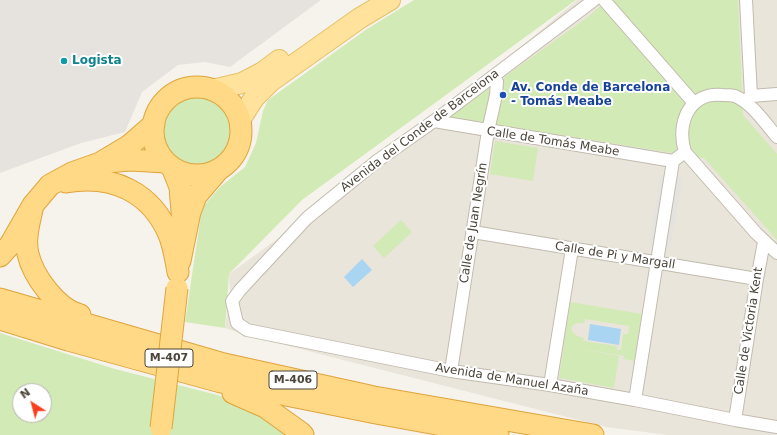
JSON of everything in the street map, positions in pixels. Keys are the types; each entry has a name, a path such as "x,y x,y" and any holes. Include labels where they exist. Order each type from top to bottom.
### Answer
{"highway":[{"name":"M-407","path":"161,431 178,280 184,236 190,212 196,196 230,160 238,148 241,134 240,120 234,107 225,97 212,90 200,87 187,88 175,93 165,101 158,112 154,124 154,138 158,150 169,165 180,187 184,236"},
{"name":"M-406","path":"0,256 10,245 33,205 50,185 72,173 100,163 130,145 154,124"},
{"name":"M-406","path":"100,163 131,160 169,165"},
{"path":"169,165 184,173 196,175 208,174 220,169"},
{"path":"50,185 80,180 102,180 124,186 146,200 162,219 171,238 178,280"},
{"name":"M-406","path":"33,205 27,235 27,253 33,269 43,285 57,301 75,314 127,328 224,364"},
{"name":"M-406","path":"0,300 224,364 374,397 592,435"},
{"name":"M-406","path":"0,319 68,340 221,382 376,413 498,435"},
{"name":"M-406","path":"68,340 102,357 232,392 265,407 303,435"}],"main road":[{"path":"212,90 242,83 264,72 312,35 363,0"},
{"path":"240,120 254,98 271,81 360,18 390,0"}],"street":[{"name":"Avenida del Conde de Barcelona","path":"247,330 237,323 232,301 240,290 307,218 377,161 434,121 594,0"},
{"path":"604,0 694,103"},
{"path":"746,0 748,99 777,137"},
{"name":"Calle de Juan Negrín","path":"451,371 488,131 496,95 497,82 494,76"},
{"path":"777,94 748,99 714,94 706,97 694,103 688,111 684,119 681,134 685,152 764,242 777,253"},
{"name":"Calle de Tomás Meabe","path":"434,121 673,161"},
{"path":"635,400 673,161 685,152"},
{"name":"Calle de Pi y Margall","path":"473,232 757,279"},
{"name":"Calle de Victoria Kent","path":"734,420 764,242"},
{"path":"550,385 572,249"},
{"name":"Avenida de Manuel Azaña","path":"247,330 451,371 550,385 777,427"}],"shaded area":[{"path":"0,0 321,0 230,67 205,62 178,65 142,92 125,132 81,143 0,173"},
{"path":"577,0 777,0 777,435 668,435 606,427 249,336 225,328 230,292 229,274 386,160"},
{"path":"660,175 667,176 656,246 649,245"},
{"path":"674,177 683,178 670,249 664,248"}],"green space":[{"path":"414,0 576,0 302,200 229,274 225,328 185,322 202,208 220,187 245,167 256,143 263,111 268,100 367,29"},
{"path":"607,0 738,0 743,115 777,154 777,240 704,158 448,117 588,17"},
{"path":"190,96 204,96 217,101 227,111 232,124 232,138 227,151 217,161 204,166 190,166 177,161 167,151 162,138 162,124 167,111 177,101"},
{"path":"495,141 538,148 533,181 490,174"},
{"path":"401,220 412,232 384,258 373,246"},
{"path":"570,302 642,314 634,361 623,359 624,356 573,348 619,356 614,388 559,378","holes":["585,319 629,326 628,334 623,334 621,350 617,350 617,346 583,341 584,338 578,336 572,331 572,326 575,324 584,323"]},
{"path":"0,333 115,369 237,400 291,435 0,435"}],"water":[{"path":"362,259 372,270 353,287 344,277"},
{"path":"590,324 621,329 619,345 588,340"}],"place":[{"name":"Logista","path":"64,61"},
{"name":"Av. Conde de Barcelona - Tomás Meabe","path":"503,95"}]}
